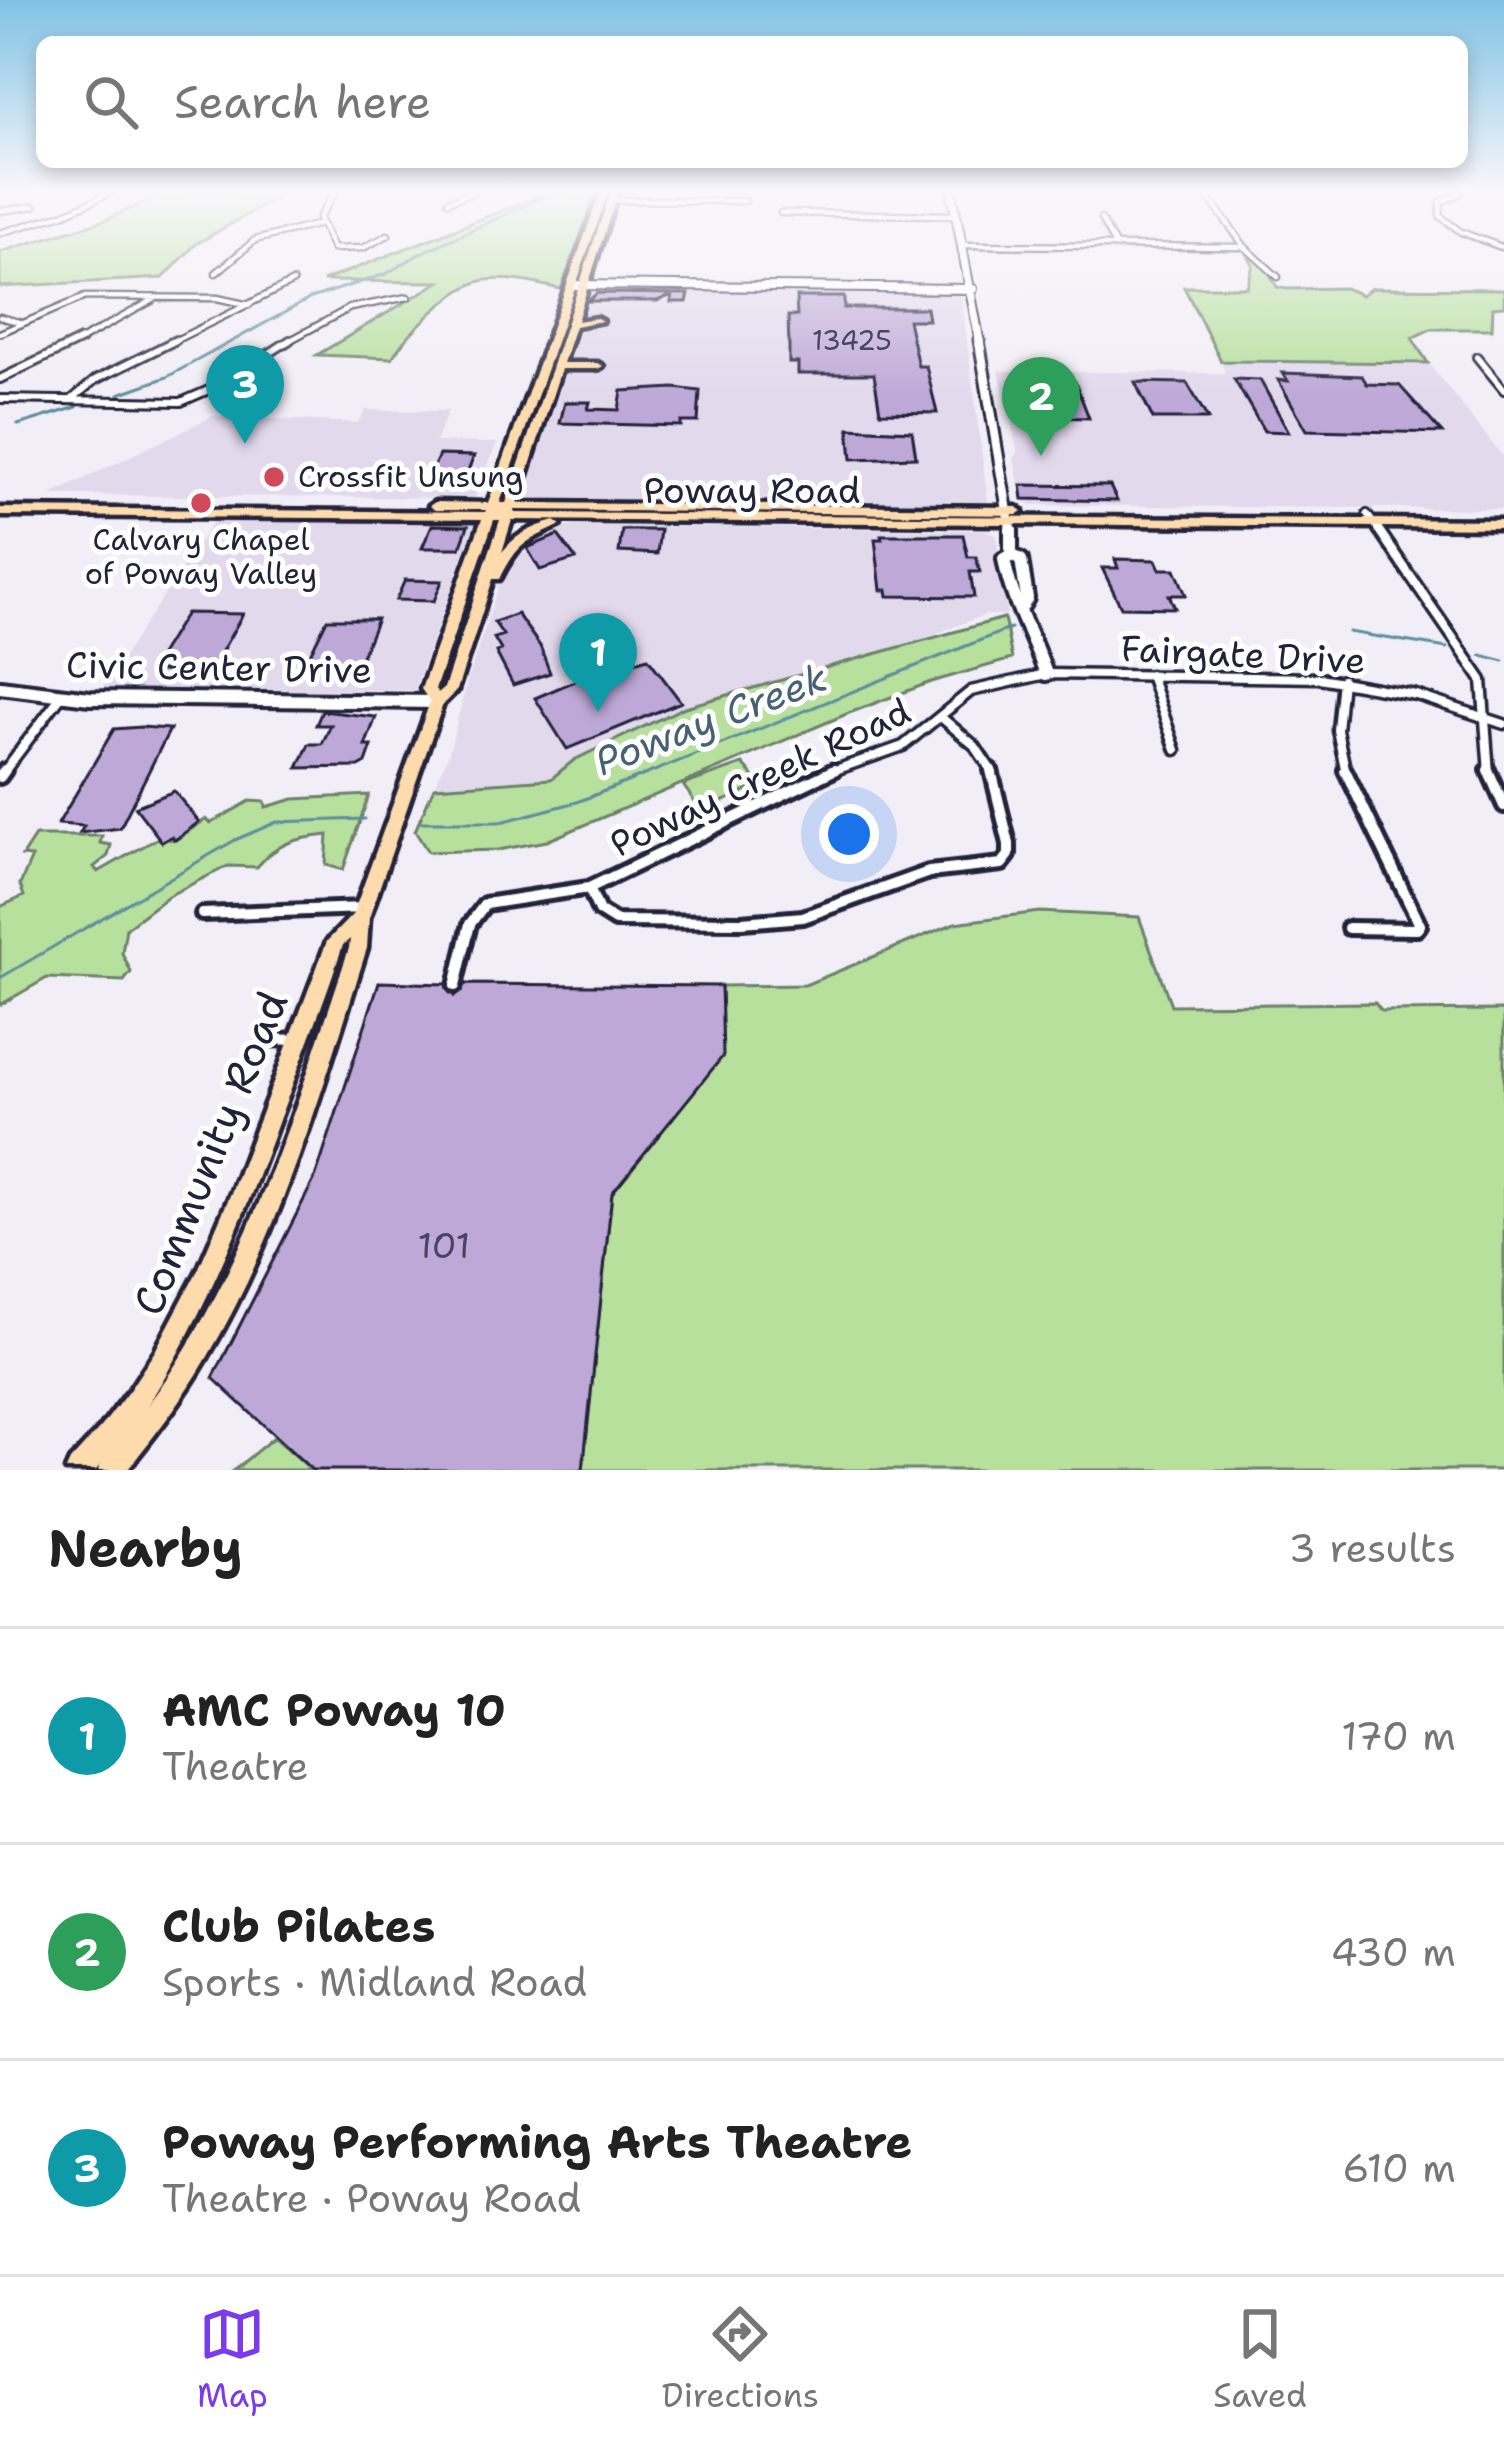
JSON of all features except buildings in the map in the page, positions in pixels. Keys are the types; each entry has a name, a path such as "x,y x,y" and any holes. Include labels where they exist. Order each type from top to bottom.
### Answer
{"main road":[{"name":"Community Road","path":"436,701 428,689 488,512 559,362 587,262"},
{"name":"Community Road","path":"111,1470 194,1366 262,1234 358,948 362,913 436,701 451,690 536,430 528,427 538,403 538,377 589,262"},
{"path":"572,324 597,321"},
{"path":"558,324 550,363 559,362"},
{"name":"Poway Road","path":"3,506 26,508 37,502 328,510 343,505 488,512"},
{"name":"Poway Road","path":"3,506 68,513 156,508"},
{"name":"Poway Road","path":"242,509 1370,518"},
{"name":"Poway Road","path":"507,512 649,519 839,509 1079,521 1232,513 1503,522"},
{"path":"471,627 481,616 506,552 519,539 554,525 625,519"},
{"path":"455,610 463,617 458,636 464,649"},
{"name":"Community Road","path":"79,1470 166,1359 201,1291 229,1232 336,941 362,913"},
{"path":"304,1029 328,1041"}],"street":[{"path":"216,273 229,262"},
{"path":"967,262 1011,516 1012,555 1004,559 1011,598 1021,608 1046,674"},
{"path":"1261,262 1279,278"},
{"path":"71,400 95,380 293,282"},
{"path":"579,285 973,289"},
{"path":"0,399 191,400 342,310 374,299 408,297"},
{"path":"0,333 80,298 214,298 249,305"},
{"path":"0,379 136,313 156,298"},
{"path":"0,316 22,323"},
{"path":"1477,357 1502,385"},
{"path":"1370,518 1472,661 1487,701 1483,715 1486,768 1504,806"},
{"name":"Fairgate Drive","path":"1046,674 1342,680 1417,695 1504,724"},
{"name":"Poway Creek Road","path":"454,986 470,924 485,904 569,895 589,888 832,771 903,746 971,692 1046,674"},
{"path":"1150,675 1176,750"},
{"path":"1342,680 1337,730 1346,771 1419,918 1417,929 1348,928"},
{"name":"Civic Center Drive","path":"0,687 61,696 436,701"},
{"path":"0,777 61,696"},
{"path":"589,888 599,911 615,921 777,920 857,901 929,872 1002,864 1009,856 1009,844 994,770 969,737 942,718"},
{"path":"202,914 362,913"},
{"path":"265,1040 304,1029"}],"shaded area":[{"path":"599,289 961,294 988,502 529,500 522,496 530,468 589,293"},
{"path":"1221,361 1428,363 1504,458 1504,509 1032,505 1022,500 1014,458 1018,453 999,371 1225,373"},
{"path":"365,410 448,411 435,442 497,443 475,498 51,495 213,416 358,423"},
{"path":"215,518 476,521 414,690 102,689"},
{"path":"552,529 984,530 996,535 1007,615 985,615 552,779 434,787 448,756 508,558 523,542"}],"green space":[{"path":"0,262 179,262 163,278 0,287"},
{"path":"372,262 571,262 561,289 486,280 461,290 420,324 392,358 317,355 439,282 323,281"},
{"path":"1251,262 1258,262 1265,266 1277,287 1286,289 1345,288 1362,295 1371,288 1504,289 1504,306 1493,307 1492,329 1431,329 1412,338 1428,363 1221,361 1184,287 1247,287"},
{"path":"1004,618 1012,659 931,682 849,713 547,841 498,850 428,852 415,831 434,787 551,779 574,760 685,707"},
{"path":"743,764 761,785 701,811 683,785"},
{"path":"369,795 343,870 326,865 328,835 289,843 257,867 228,866 168,896 126,928 122,953 131,972 124,981 47,978 0,1005 0,907 24,896 20,885 32,857 22,856 35,836 102,836 100,843 111,845 108,856 94,867 98,872 158,838 176,840 206,819 211,823 250,801 265,802 266,807 294,799"},
{"path":"1039,912 1139,917 1171,1005 1375,1003 1381,1011 1504,1010 1504,1470 583,1470 612,1193 722,1056 721,986 805,985 955,923"},
{"path":"274,1437 312,1470 234,1470"}],"waterway":[{"path":"119,394 167,377 311,298 386,274 407,262"},
{"path":"18,425 77,407"},
{"name":"Poway Creek","path":"420,822 501,822 577,802 1011,628"},
{"path":"1349,632 1447,648"},
{"path":"1481,655 1504,661"},
{"name":"Poway Creek","path":"0,978 235,840 277,822 365,819"}],"place":[{"name":"Poway Performing Arts Theatre","path":"245,444"},
{"name":"Club Pilates","path":"1041,456"},
{"name":"Crossfit Unsung","path":"274,477"},
{"name":"Calvary Chapel of Poway Valley","path":"201,503"},
{"name":"AMC Poway 10","path":"598,712"}]}
